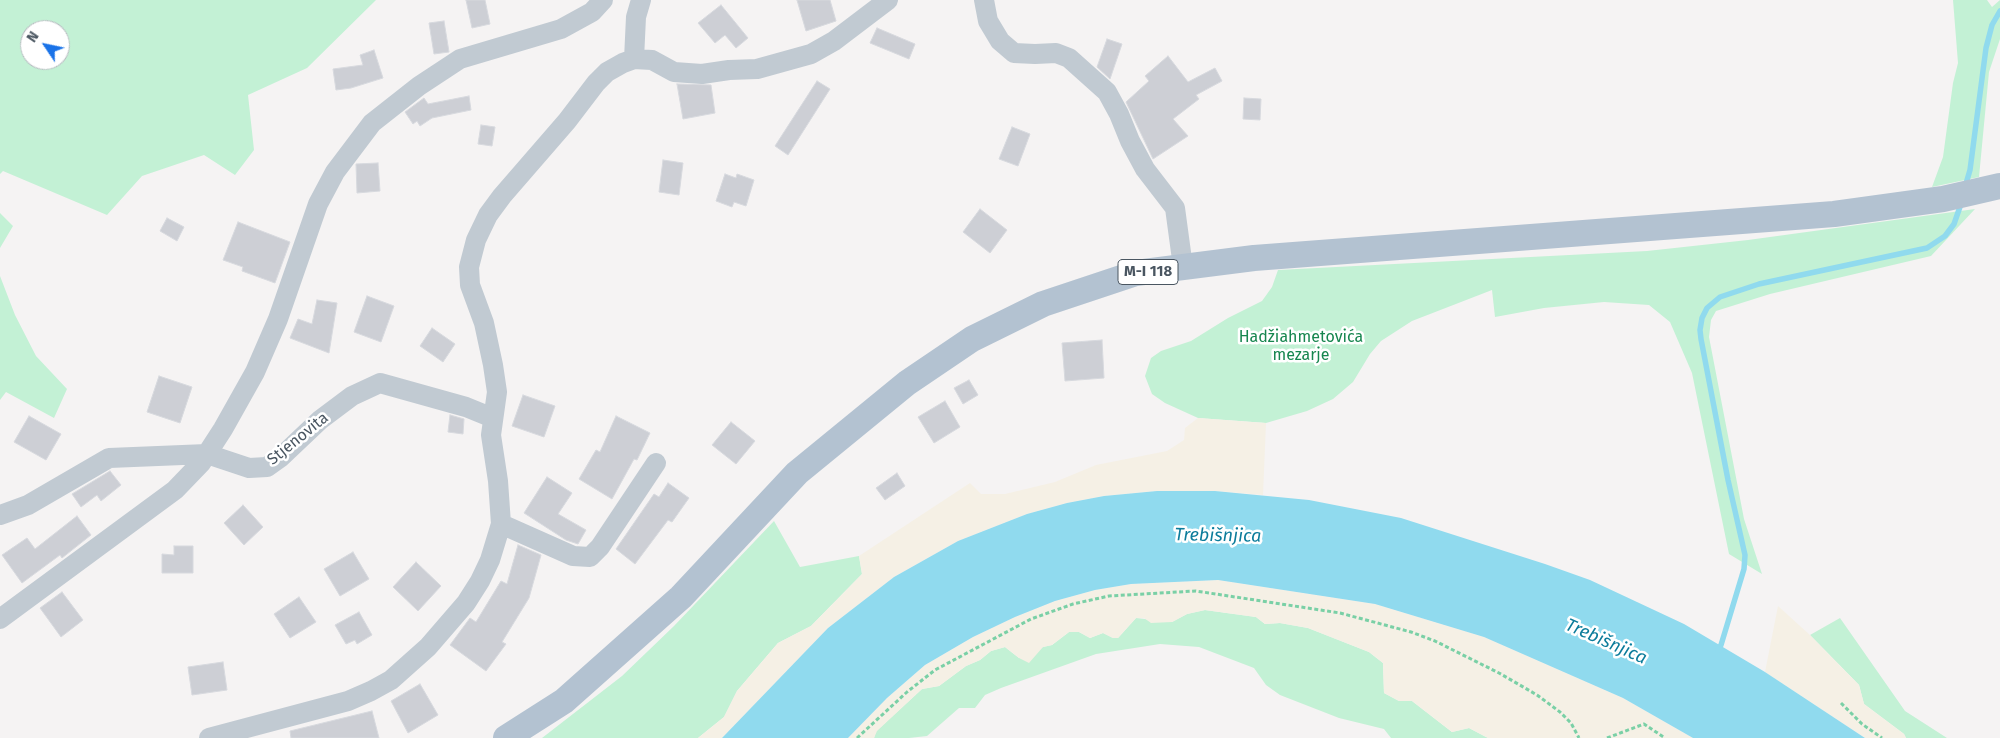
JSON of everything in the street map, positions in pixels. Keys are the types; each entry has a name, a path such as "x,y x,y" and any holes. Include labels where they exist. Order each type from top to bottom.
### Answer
{"main road":[{"name":"M-I 118","path":"506,738 572,695 681,597 798,473 908,383 972,339 1043,304 1136,273 1254,258 1834,214 1960,195 2000,186"}],"street":[{"path":"0,619 175,490 207,454 224,429 256,372 278,319 318,204 335,172 372,123 419,86 460,59 561,29 592,12 603,0"},
{"path":"634,60 636,17 641,0"},
{"path":"209,738 348,701 391,680 428,646 466,602 484,574 501,524 498,481 491,435 497,392 492,357 484,323 470,285 468,266 476,240 488,216 568,122 596,83 607,72 623,63 634,60 652,60 674,72 702,74 728,70 757,69 811,54 834,41 888,0"},
{"path":"984,0 988,22 1000,41 1014,53 1056,53 1069,58 1107,92 1144,169 1175,208 1183,268"},
{"name":"Stjenovita","path":"0,515 28,505 109,458 207,454 249,468 267,467 281,457 320,420 352,396 380,384 466,407 493,418"},
{"path":"501,524 573,556 590,557 600,547 656,463"}],"path":[{"path":"858,738 907,692 935,670 1032,619 1073,604 1108,596 1196,591 1340,613 1411,632 1435,641 1499,673 1537,696 1560,712 1571,723 1579,738"},
{"path":"1841,703 1862,724 1882,738"},
{"path":"1608,738 1644,724 1665,738"}],"green space":[{"path":"0,0 376,0 307,68 248,95 254,150 235,175 204,155 142,176 107,215 3,171 0,174"},
{"path":"1953,0 1987,0 1992,7 2000,0 2000,39 1989,72 1979,177 1932,187 1943,157 1953,83 1958,63"},
{"name":"Hadžiahmetovića mezarje","path":"1975,209 1931,256 1770,294 1716,311 1711,320 1709,337 1744,519 1762,574 1729,554 1692,373 1670,322 1649,305 1604,302 1544,308 1495,317 1492,290 1412,321 1381,341 1370,354 1353,382 1333,399 1307,411 1266,423 1198,418 1165,403 1152,394 1145,376 1151,358 1161,351 1191,341 1228,318 1262,301 1272,287 1278,270 1647,251 1748,240"},
{"path":"0,213 13,226 0,248"},
{"path":"0,276 15,315 36,356 67,389 54,418 6,392 0,400"},
{"path":"774,521 800,567 859,556 862,574 811,626 778,643 737,691 724,717 698,738 542,738 622,676 674,626"},
{"path":"1205,610 1256,617 1265,624 1280,623 1308,628 1369,652 1383,663 1384,693 1399,701 1412,701 1452,732 1469,728 1488,738 1391,738 1384,729 1339,718 1280,695 1266,685 1254,668 1199,647 1160,644 1096,654 1001,688 985,695 975,708 959,708 927,736 874,738 876,731 922,689 939,686 966,666 980,660 991,651 1005,647 1019,658 1052,645 1069,632 1079,632 1090,638 1103,633 1113,638 1118,638 1136,618 1172,622 1187,614"},
{"path":"1840,618 1905,711 1947,738 1906,738 1904,734 1864,704 1859,685 1810,635"}],"sand":[{"path":"1198,418 1266,423 1263,495 1215,491 1157,491 1104,496 1067,503 1027,514 958,541 894,577 828,628 722,738 698,738 724,717 737,691 778,643 811,626 862,574 859,556 970,483 981,494 1005,494 1055,482 1096,465 1167,451 1184,440 1185,428"},
{"path":"1218,580 1375,604 1484,637 1623,698 1693,738 1488,738 1469,728 1452,732 1412,701 1399,701 1384,693 1383,663 1369,652 1308,628 1280,623 1265,624 1256,617 1205,610 1187,614 1172,622 1151,623 1144,618 1136,618 1118,638 1113,638 1103,633 1090,638 1079,632 1069,632 1052,645 1043,647 1029,663 1005,647 991,651 980,660 966,666 939,686 922,689 877,731 874,738 848,738 887,698 925,665 973,637 1015,617 1055,601 1095,590 1131,584"},
{"path":"1778,606 1810,635 1859,685 1864,704 1904,734 1906,738 1865,738 1765,672"}],"water":[{"name":"Trebišnjica","path":"1157,491 1215,491 1309,500 1401,518 1545,564 1590,580 1684,624 1765,672 1865,738 1693,738 1623,698 1484,637 1375,604 1218,580 1131,584 1095,590 1055,601 1015,617 973,637 925,665 887,698 848,738 722,738 828,628 894,577 958,541 1027,514 1067,503 1104,496"}],"building":[{"path":"466,0 485,0 490,24 472,28"},
{"path":"797,0 830,0 836,21 806,31"},
{"path":"721,5 748,38 736,48 725,35 715,43 698,23"},
{"path":"444,21 449,52 434,54 429,23"},
{"path":"877,28 915,44 909,59 870,43"},
{"path":"1107,39 1122,44 1110,79 1097,67"},
{"path":"374,50 383,78 351,88 336,90 333,69 363,65 360,55"},
{"path":"1168,56 1188,82 1215,68 1222,81 1196,95 1199,99 1173,119 1188,136 1153,159 1126,102 1149,81 1145,76"},
{"path":"817,81 830,89 788,155 775,146"},
{"path":"677,84 711,85 715,113 683,119"},
{"path":"469,96 471,110 432,118 420,126 417,121 413,124 405,112 424,98 428,104"},
{"path":"1244,98 1261,99 1260,120 1243,119"},
{"path":"481,125 495,127 492,146 478,144"},
{"path":"1012,127 1030,134 1018,166 999,159"},
{"path":"663,160 683,163 679,195 659,192"},
{"path":"378,163 380,191 357,193 356,164"},
{"path":"725,174 736,178 737,174 754,180 746,206 734,202 732,207 716,201"},
{"path":"980,209 1007,230 990,253 963,232"},
{"path":"167,218 184,227 177,241 160,231"},
{"path":"238,222 290,242 275,283 242,271 243,267 223,260"},
{"path":"367,296 394,306 381,342 354,332"},
{"path":"317,300 337,303 329,353 290,338 298,319 312,324"},
{"path":"432,328 455,344 443,362 420,346"},
{"path":"1102,340 1104,378 1065,381 1062,343"},
{"path":"159,376 192,387 180,423 147,412"},
{"path":"969,380 978,395 963,404 954,388"},
{"path":"523,395 555,406 544,437 512,426"},
{"path":"945,401 960,427 934,443 918,417"},
{"path":"450,415 464,419 463,434 448,432"},
{"path":"29,416 61,434 46,460 14,442"},
{"path":"616,416 650,433 637,460 634,459 612,499 579,479 596,450 600,452"},
{"path":"731,422 755,441 736,464 712,445"},
{"path":"110,471 121,485 101,501 97,495 81,507 72,494"},
{"path":"897,473 905,486 885,500 876,488"},
{"path":"547,477 572,493 558,514 586,530 578,544 566,540 524,513"},
{"path":"668,483 689,498 672,522 668,520 635,564 616,549 654,494 659,497"},
{"path":"243,505 263,527 244,545 224,523"},
{"path":"77,516 91,535 62,558 60,555 22,583 2,555 27,538 35,549"},
{"path":"518,545 541,555 529,598 502,642 506,644 486,671 450,645 470,618 476,622 501,581 507,584"},
{"path":"174,546 193,546 193,573 162,573 162,554 174,555"},
{"path":"353,552 369,579 340,596 324,569"},
{"path":"416,562 441,586 418,611 393,587"},
{"path":"62,592 83,620 61,637 40,608"},
{"path":"299,597 316,622 290,638 274,614"},
{"path":"359,612 372,635 357,644 355,640 346,644 335,625"},
{"path":"223,662 227,690 192,695 188,667"},
{"path":"420,684 438,715 408,733 391,701"},
{"path":"372,711 379,738 291,738 290,731"}],"waterway":[{"path":"1965,187 1970,170 1986,48 1992,25 2000,11"},
{"path":"1718,650 1744,569 1745,555 1728,480 1701,339 1702,318 1707,308 1720,297 1759,284 1927,248 1945,236 1954,224 1962,201"}]}
